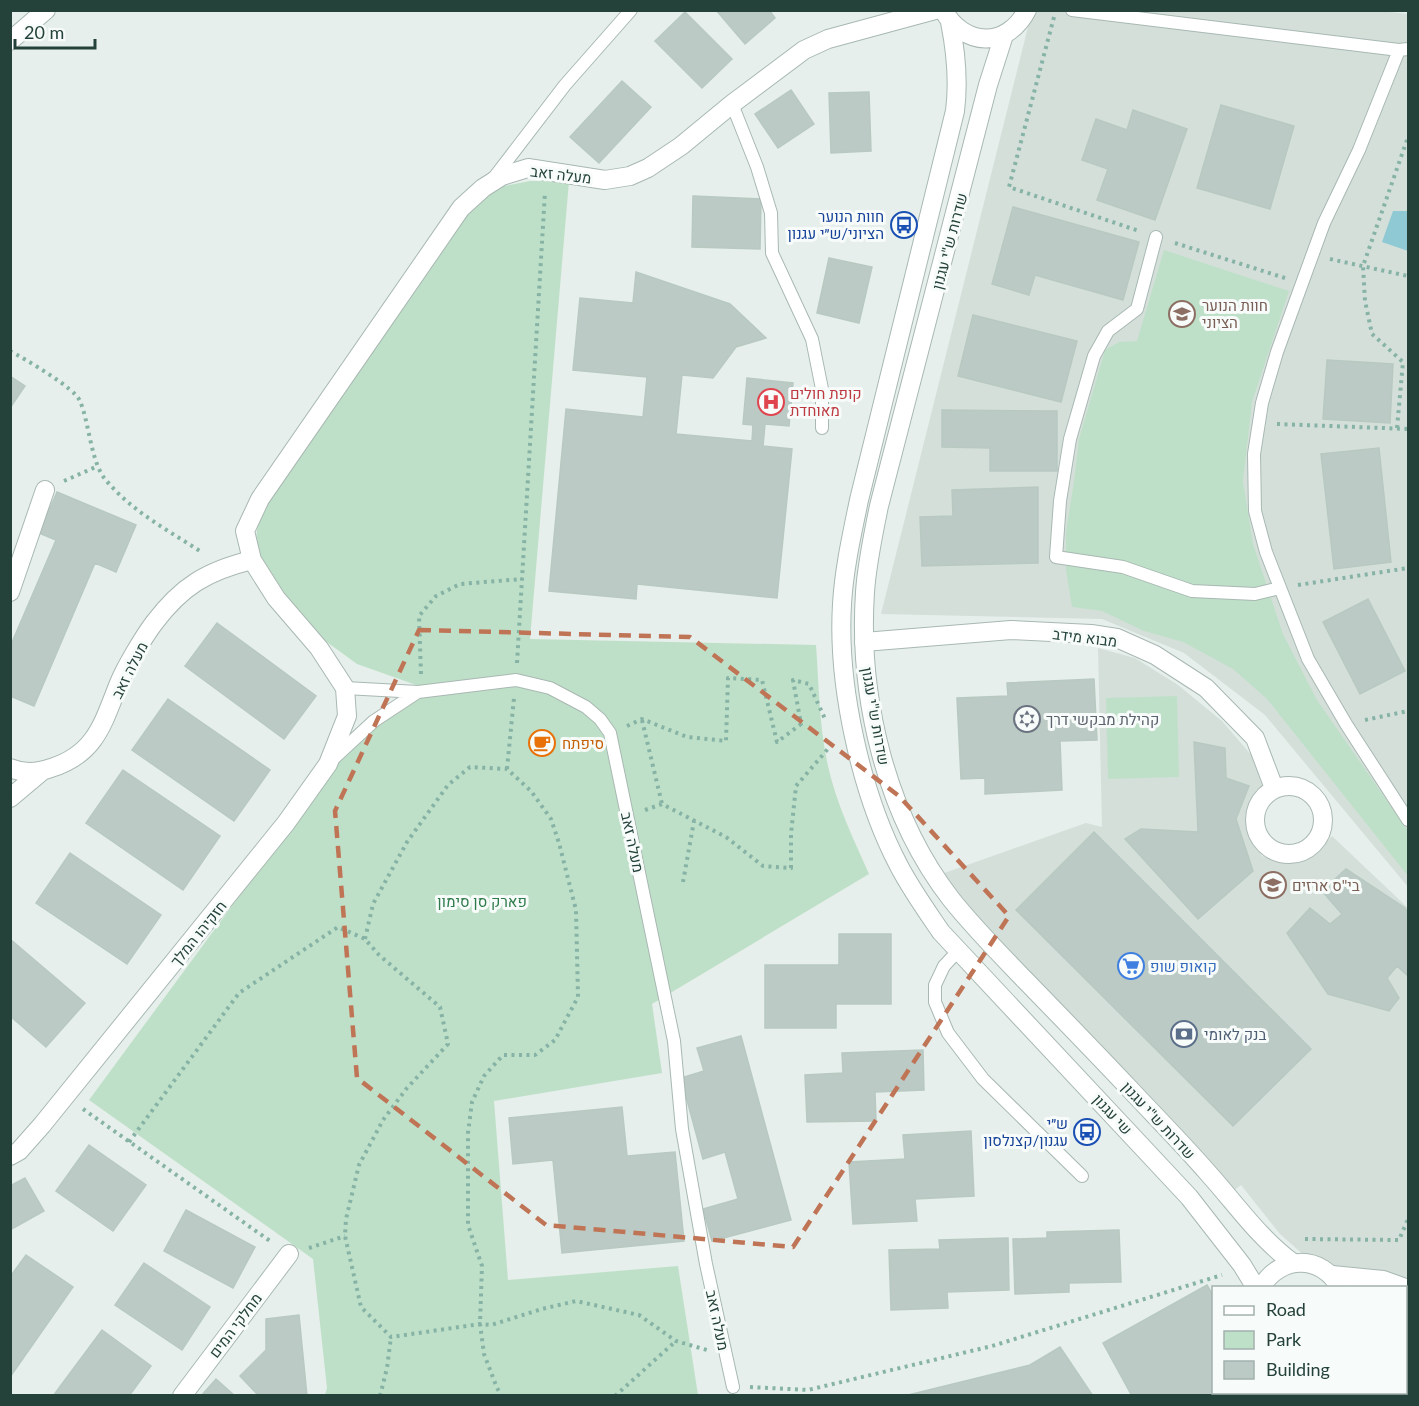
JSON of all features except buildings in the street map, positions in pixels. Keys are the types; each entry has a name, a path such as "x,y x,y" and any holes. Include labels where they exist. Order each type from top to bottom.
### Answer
{"street":[{"path":"10,41 46,10"},
{"name":"מעלה זאב","path":"345,688 319,648 276,598 252,560 245,531 260,499 461,208 502,176 528,168 605,180 630,176 648,168 681,146 804,50 898,19 935,10"},
{"path":"947,16 961,32 975,38 990,39 1004,35 1015,28 1027,10"},
{"name":"שדרות ש\"י עגנון","path":"947,16 957,57 955,111 860,500 843,593 841,647 846,692 862,769 884,830 898,864 919,901 958,951"},
{"name":"שדרות ש\"י עגנון","path":"1004,35 988,85 879,506 869,554 865,591 864,642 873,711 888,779 912,837 945,890 974,926 1140,1100 1270,1244 1293,1263"},
{"path":"10,592 45,490"},
{"name":"מעלה זאב","path":"10,768 21,772 41,772 68,763 90,745 106,716 120,680 152,625 191,584 224,567 252,560"},
{"name":"מבוא מידב","path":"864,642 1011,630 1091,634 1117,638 1155,655 1206,688 1255,738 1274,789"},
{"name":"חזקיהו המלך","path":"10,1156 19,1151 65,1097 286,824 328,764 347,716 345,688"},
{"path":"10,798 41,772"},
{"name":"שי עגנון","path":"958,951 1189,1197 1242,1264 1255,1286"},
{"name":"מחלקי המים","path":"182,1395 289,1254"},
{"path":"1262,1286 1274,1271 1293,1263 1314,1264 1336,1281 1383,1280 1400,1286"}],"lane":[{"path":"489,184 565,85 631,10"},
{"path":"1072,10 1404,49 1324,223 1312,255 1277,352 1262,403 1254,454 1255,511 1266,552 1308,659 1346,724 1408,820"},
{"path":"732,104 757,167 771,213 772,253 812,339 822,389 822,429"},
{"path":"1156,237 1137,309 1108,331 1094,356 1070,439 1060,501 1056,557 1123,567 1192,591 1255,594 1280,588"},
{"name":"מעלה זאב","path":"345,688 418,692 516,680 550,688 586,707 600,719 610,733 674,1041 682,1130 706,1264 733,1387"},
{"path":"328,764 374,721 418,692"},
{"path":"958,951 944,966 935,985 935,1002 948,1033 983,1078 1082,1176"}],"path":[{"path":"1056,10 1009,187 1118,224"},
{"path":"1397,429 1403,362 1372,334 1365,301 1363,266 1408,137"},
{"path":"507,769 516,680 546,170"},
{"path":"1201,251 1302,283"},
{"path":"1312,255 1408,276"},
{"path":"10,351 50,374 80,399 87,431 104,478 137,510 224,567"},
{"path":"1259,423 1408,429"},
{"path":"45,490 98,466"},
{"path":"1280,588 1408,568"},
{"path":"420,671 419,616 436,596 460,584 522,579"},
{"path":"610,733 642,719 687,737 726,741 728,678 762,680 777,742 801,724 793,680 809,684 831,730"},
{"path":"1346,724 1408,711"},
{"path":"642,719 662,804 726,837 763,866 791,868 791,834 796,786 836,740"},
{"path":"365,939 373,904 407,842 448,785 470,767 507,769 531,791 551,819 560,843 576,910 578,997 555,1040 535,1056 503,1056 484,1076 472,1102 468,1132 468,1225 482,1266 480,1324 484,1354 497,1389 502,1395"},
{"path":"683,882 694,821"},
{"path":"129,1142 239,993 338,927 365,939 379,955 440,1007 448,1044 407,1088 383,1120 359,1165 346,1219 345,1236 361,1307 392,1337"},
{"path":"65,1097 289,1254 345,1236"},
{"path":"1270,1244 1278,1238 1399,1240 1408,1219"},
{"path":"733,1387 808,1390 992,1346 1222,1275"},
{"path":"392,1337 480,1324 491,1325 576,1301 639,1315 676,1341 725,1355"},
{"path":"380,1395 392,1337"},
{"path":"615,1395 676,1341"},
{"path":"807,1395 808,1390"}],"highlighted area":[{"path":"419,630 690,637 899,796 1009,916 793,1247 546,1225 357,1078 335,811"}],"shaded area":[{"name":"חוות הנוער הציוני","path":"1370,10 1408,14 1408,887 1265,715 1184,653 1102,619 881,614 1032,11"},
{"path":"1098,648 1135,658 1178,685 1222,721 1253,757 1262,785 1245,816 1251,839 1262,856 1285,863 1311,858 1332,836 1408,908 1408,1282 1334,1267 1306,1257 1280,1234 1241,1185 1227,1196 936,876 1086,823 1102,827"}],"green space":[{"name":"פארק סן סימון","path":"530,181 569,181 530,639 816,645 821,721 831,780 869,874 652,1004 662,1073 494,1101 508,1280 678,1266 698,1395 325,1395 327,1388 313,1259 89,1100 346,751 419,686 357,664 320,637 258,560 256,538 259,516 471,208 494,188"},
{"path":"1164,250 1289,291 1252,402 1243,481 1253,544 1283,634 1317,700 1408,831 1408,876 1267,699 1233,669 1183,642 1144,631 1102,611 1072,607 1066,570 1066,532 1079,439 1105,350 1119,342 1137,341"},
{"path":"1177,696 1179,777 1108,779 1106,698"}],"water":[{"path":"1393,211 1408,211 1408,251 1382,242"}],"place":[{"name":"חוות הנוער הציוני/ש״י עגנון","path":"904,225"},
{"name":"חוות הנוער הציוני","path":"1182,314"},
{"name":"קופת חולים מאוחדת","path":"771,402"},
{"name":"קהילת מבקשי דרך","path":"1027,719"},
{"name":"סיפתח","path":"542,743"},
{"name":"בי\"ס ארזים","path":"1273,885"},
{"name":"קואופ שופ","path":"1131,966"},
{"name":"בנק לאומי","path":"1184,1034"},
{"name":"ש״י עגנון/קצנלסון","path":"1087,1132"}]}
